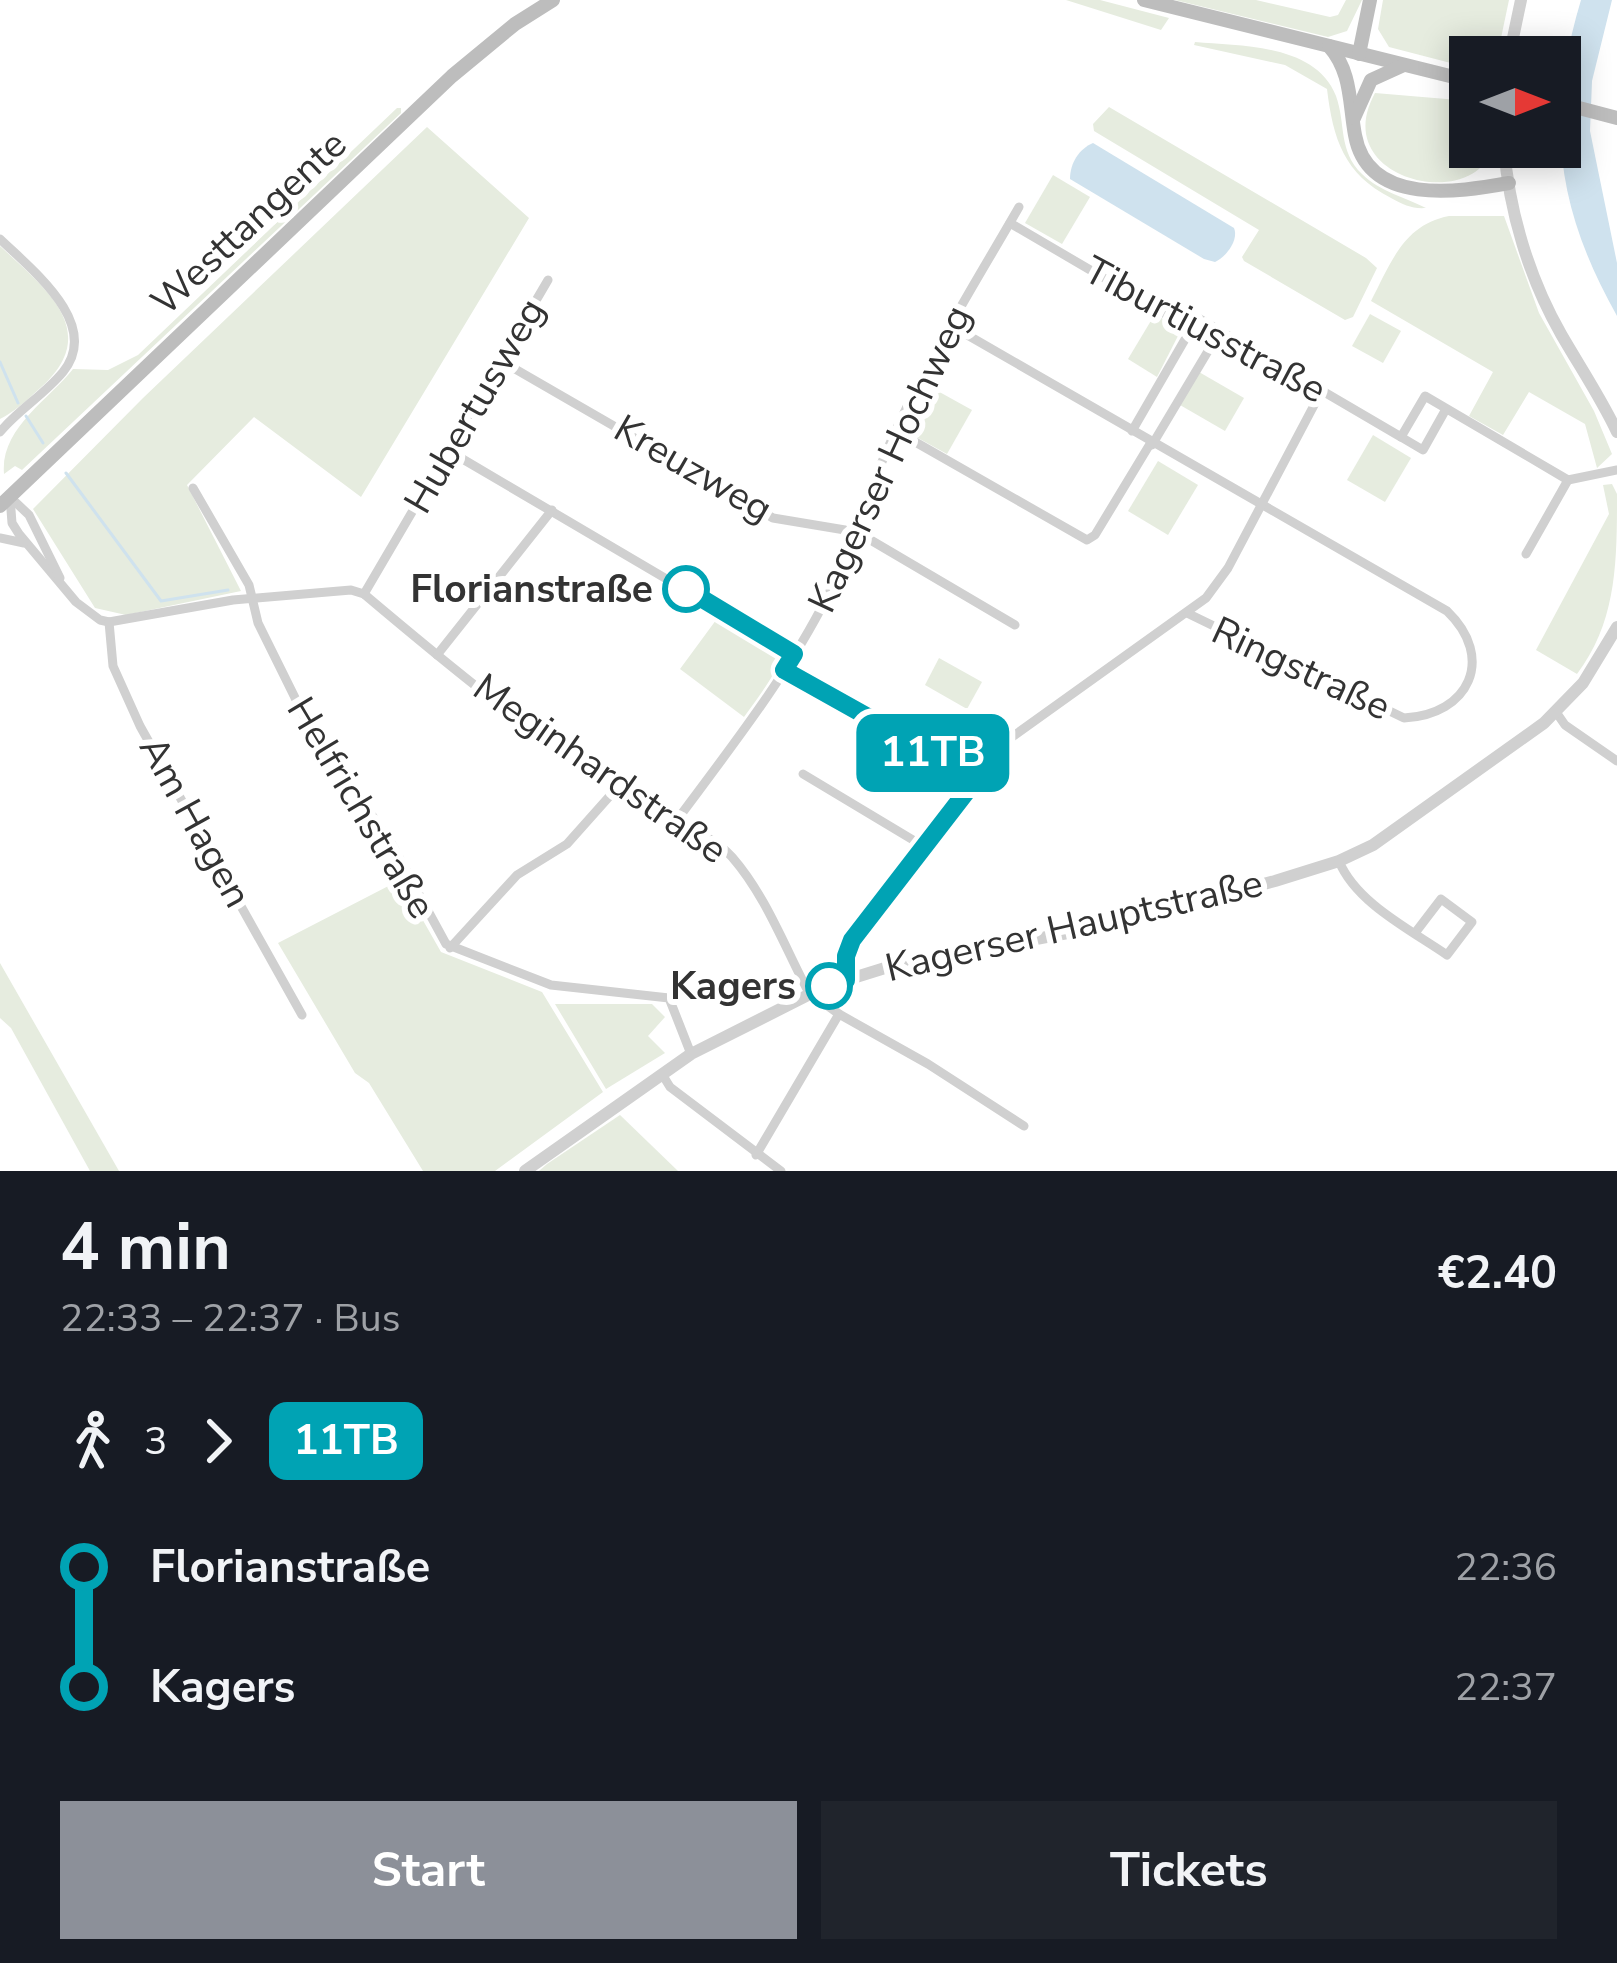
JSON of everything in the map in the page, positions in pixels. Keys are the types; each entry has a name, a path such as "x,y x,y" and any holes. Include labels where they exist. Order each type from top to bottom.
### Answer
{"main road":[{"name":"Westtangente","path":"5,501 452,76 515,24 553,0"},
{"path":"1144,0 1449,76"},
{"path":"1359,54 1370,0"},
{"path":"1330,46 1347,74 1360,150 1396,184 1428,192 1509,183"},
{"path":"1354,118 1371,80 1405,65"},
{"path":"1581,109 1617,118"}],"street":[{"path":"1513,36 1521,0"},
{"path":"1507,168 1521,238 1543,298 1617,432"},
{"name":"Kagerser Hochweg","path":"674,824 784,670 829,594 896,431 1019,207"},
{"name":"Tiburtiusstraße","path":"1010,223 1192,329 1198,318 1401,437"},
{"path":"0,239 52,292 75,335 71,361 59,377 0,432"},
{"name":"Hubertusweg","path":"364,594 548,280"},
{"path":"950,326 1260,505"},
{"path":"1132,431 1192,329"},
{"path":"896,431 1087,540 1095,536 1220,331"},
{"name":"Kreuzweg","path":"502,362 773,518 856,532 1015,625"},
{"path":"846,980 852,940 1012,737 1187,613 1219,582 1322,392"},
{"path":"1446,409 1423,450 1401,437 1425,396 1568,481 1617,470"},
{"path":"449,451 794,654"},
{"path":"1526,554 1568,481"},
{"name":"Helfrichstraße","path":"193,488 249,585 258,623 307,722 390,841 436,932 450,948 551,986 668,998 692,1054"},
{"path":"5,501 11,523 68,593 88,613 109,622 252,598 351,590 364,594"},
{"path":"5,501 29,515 68,593"},
{"name":"Ringstraße","path":"1187,613 1404,718 1436,713 1461,694 1469,681 1472,652 1458,621 1260,505"},
{"path":"437,655 552,510"},
{"path":"0,538 28,545"},
{"name":"Meginhardstraße","path":"364,594 616,789 721,846 760,897 815,991 839,1014"},
{"name":"Am Hagen","path":"109,622 113,666 140,726 302,1015"},
{"name":"Kagerser Hauptstraße","path":"525,1171 692,1054 815,991 885,968 1120,923 1339,861 1407,823 1556,712 1592,670 1617,627"},
{"path":"784,670 977,778"},
{"path":"1556,712 1565,724 1617,761"},
{"path":"803,773 923,847"},
{"path":"450,948 517,874 567,844 616,789"},
{"path":"1339,861 1347,882 1415,933 1447,955 1472,922 1441,898 1415,933"},
{"path":"757,1156 839,1014 1024,1126"},
{"path":"662,1074 670,1087 782,1171"}],"shaded area":[{"path":"1066,0 1100,0 1169,18 1161,30"},
{"path":"1175,0 1256,0 1330,17 1338,15 1346,0 1362,0 1347,31 1328,37"},
{"path":"1383,0 1509,0 1501,36 1449,36 1449,63 1389,47 1378,29"},
{"path":"1195,42 1275,51 1312,66 1336,96 1354,165 1377,186 1426,208 1391,198 1352,166 1337,139 1327,89 1285,65"},
{"path":"1375,93 1449,99 1449,168 1479,168 1460,179 1409,178 1386,166 1371,148 1366,123"},
{"path":"1109,107 1366,258 1377,268 1353,317 1345,320 1244,261 1259,230 1094,131 1093,124"},
{"path":"397,108 401,113 22,470 15,466 4,474 5,458 18,429 73,369 108,370 138,355"},
{"path":"427,127 529,218 361,497 254,417 187,485 241,591 126,615 95,608 33,509"},
{"path":"1053,175 1090,197 1062,244 1025,223"},
{"path":"1449,216 1504,216 1539,313 1594,411 1612,454 1597,468 1585,424 1529,392 1503,435 1469,416 1493,372 1371,301 1409,237"},
{"path":"0,246 51,296 68,331 67,350 57,369 0,419"},
{"path":"1155,314 1181,330 1157,377 1128,359"},
{"path":"1370,314 1401,331 1383,363 1352,346"},
{"path":"1199,372 1244,398 1225,431 1180,405"},
{"path":"934,389 972,410 947,454 909,433"},
{"path":"1373,435 1411,458 1385,502 1347,480"},
{"path":"1158,461 1198,485 1168,535 1128,511"},
{"path":"1612,484 1617,494 1612,590 1600,633 1577,674 1536,650 1609,514 1603,485"},
{"path":"719,616 760,640 777,657 771,678 744,717 680,669"},
{"path":"939,658 982,682 967,709 925,685"},
{"path":"400,880 441,952 542,992 603,1092 495,1171 423,1171 369,1083 355,1073 278,943"},
{"path":"0,963 119,1171 90,1171 11,1028 0,1018"},
{"path":"555,1004 652,1004 665,1017 648,1036 665,1053 606,1089"},
{"path":"620,1115 678,1171 539,1171 547,1164"}],"water":[{"path":"1581,0 1612,0 1592,81 1590,131 1617,263 1617,316 1596,276 1569,200 1564,168 1581,168 1581,36 1572,36"},
{"path":"1093,143 1234,228 1235,238 1227,252 1215,262 1204,259 1070,179 1076,157"}],"waterway":[{"path":"0,362 18,403"},
{"path":"26,416 43,443"},
{"path":"66,473 161,601 228,590"}],"bus line":[{"name":"11TB","path":"686,589 794,654 784,670 977,778 852,940 846,980 829,986"}],"place":[{"name":"Florianstraße","path":"686,589"},
{"name":"Kagers","path":"829,986"}]}
